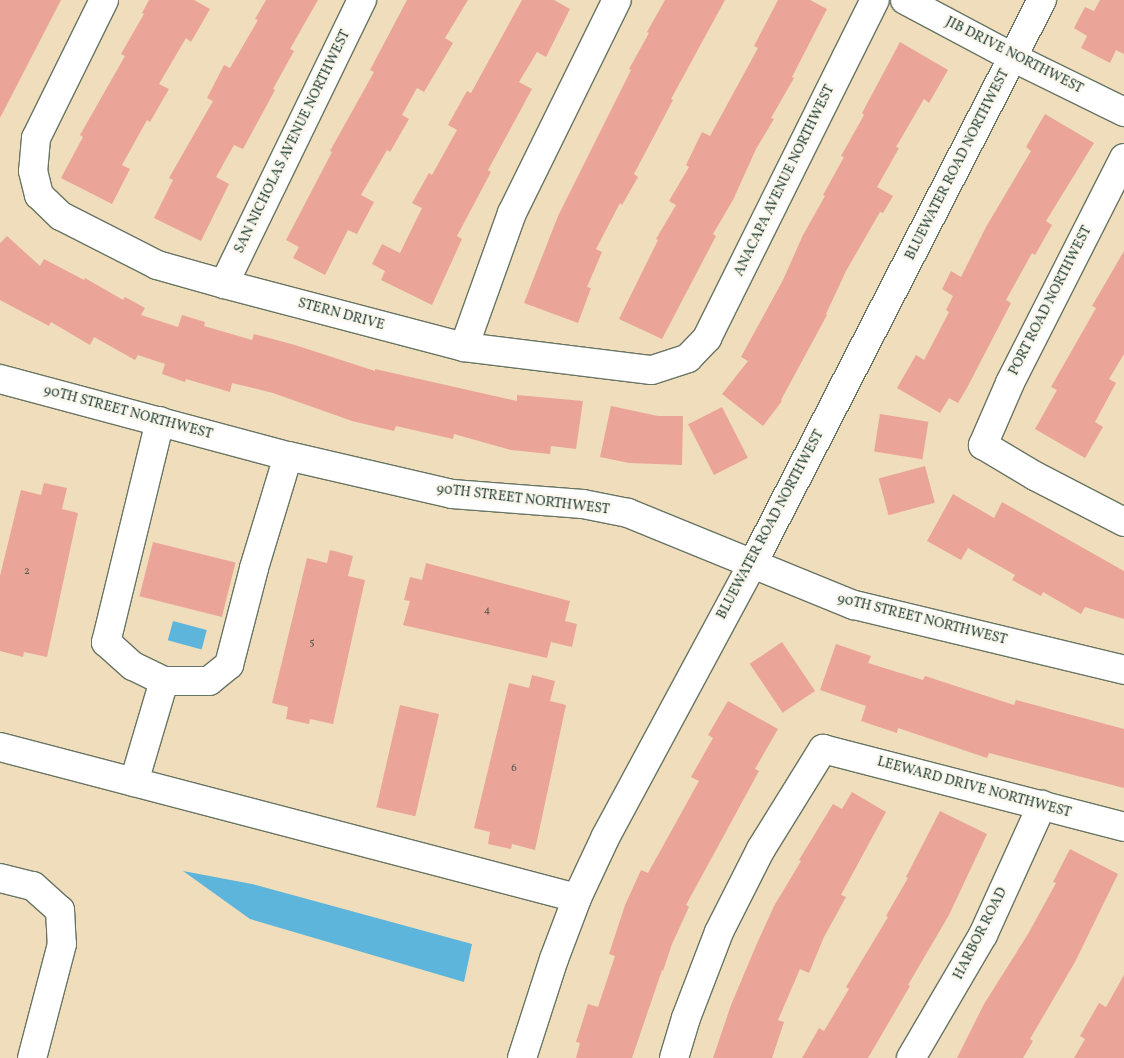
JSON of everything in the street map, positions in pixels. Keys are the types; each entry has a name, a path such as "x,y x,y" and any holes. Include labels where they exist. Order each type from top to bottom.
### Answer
{"street":[{"name":"STERN DRIVE","path":"104,0 36,138 33,171 39,195 60,216 157,265 464,346 652,370 688,358"},
{"name":"SAN NICHOLAS AVENUE NORTHWEST","path":"224,284 362,0"},
{"path":"464,346 512,213 617,0"},
{"name":"ANACAPA AVENUE NORTHWEST","path":"688,358 707,338 875,0"},
{"name":"JIB DRIVE NORTHWEST","path":"905,0 1014,58 1124,112"},
{"name":"BLUEWATER ROAD NORTHWEST","path":"522,1058 535,1013 577,898 606,836 639,771 752,565 1014,58 1042,0"},
{"name":"PORT ROAD NORTHWEST","path":"1124,158 1010,383 983,446 1035,476 1124,522"},
{"name":"90TH STREET NORTHWEST","path":"0,378 288,456 452,494 583,504 628,513 854,605 1124,670"},
{"path":"160,421 106,642 133,666 164,681 209,681 229,665 254,568 288,456"},
{"path":"134,782 164,681"},
{"path":"0,747 577,898"},
{"name":"LEEWARD DRIVE NORTHWEST","path":"674,1058 686,1018 719,932 761,849 823,749 1124,827"},
{"name":"HARBOR ROAD","path":"911,1058 983,935 1042,805"},
{"path":"0,878 33,886 60,910 62,944 32,1058"}],"water":[{"path":"173,621 207,630 202,649 168,640"},
{"path":"183,871 252,884 472,944 464,982 250,919"}],"building":[{"path":"0,0 61,0 0,118"},
{"path":"149,0 194,0 210,9 191,42 186,38 159,84 169,89 150,122 147,120 122,165 130,169 112,204 61,178 83,137 80,135 125,56 121,54 144,14 142,13"},
{"path":"266,0 318,0 290,49 294,51 243,149 234,145 216,177 229,184 201,241 154,218 173,180 169,178 213,101 207,98 224,65 230,68 258,20 255,19"},
{"path":"407,0 468,0 445,38 453,43 424,92 417,88 402,115 409,119 390,152 387,150 361,195 374,202 357,234 348,230 325,275 293,258 299,247 286,240 332,152 330,151 374,72 370,70"},
{"path":"522,0 554,0 570,9 546,57 537,52 519,82 532,89 488,170 491,172 457,236 462,239 432,305 381,280 385,271 372,264 382,244 400,253 422,208 412,203 429,173 432,175 457,130 448,125 467,91 471,93"},
{"path":"665,0 725,0 671,99 673,100 634,174 638,177 622,205 620,203 596,249 602,252 587,287 591,288 578,323 524,303 558,216 631,70 629,69 649,33 647,32"},
{"path":"778,0 810,0 827,9 792,77 794,78 771,118 774,119 756,149 733,200 713,234 716,236 662,339 619,319 658,240 656,239 676,205 669,201 689,167 686,165 702,132 710,136 758,48 754,46"},
{"path":"1100,0 1124,0 1124,54 1116,50 1110,63 1081,48 1087,36 1074,28 1085,7 1094,11"},
{"path":"900,42 948,70 929,103 924,99 896,147 899,148 877,187 893,196 883,213 880,212 846,271 827,315 782,401 763,426 722,394 748,361 741,357 783,280 803,235 844,157 841,156 864,115 862,113"},
{"path":"1045,114 1094,143 1046,221 1052,225 1035,255 1032,253 1006,300 1011,303 968,386 958,403 949,398 940,413 897,388 916,355 924,360 949,312 946,310 953,296 942,289 951,271 961,277 986,227 1031,151 1026,147"},
{"path":"7,236 40,266 44,259 84,280 85,278 123,300 125,297 145,308 141,315 178,327 182,315 205,322 204,326 252,340 254,334 375,371 375,369 517,401 517,395 583,401 576,449 551,446 550,454 511,450 454,434 453,439 396,426 394,431 352,421 273,393 232,383 230,392 186,379 185,382 162,374 165,364 138,355 135,360 94,337 90,345 51,322 49,326 0,300 0,243"},
{"path":"1124,251 1124,354 1109,379 1116,383 1095,422 1103,427 1085,458 1035,429 1057,390 1051,387 1096,308 1092,306"},
{"path":"611,406 658,416 683,416 682,465 629,463 600,457"},
{"path":"722,407 748,458 714,475 688,424"},
{"path":"880,414 928,422 922,459 874,452"},
{"path":"925,466 935,503 888,515 879,478"},
{"path":"44,483 67,488 62,509 78,513 47,657 24,652 23,657 0,651 0,576 21,490 41,495"},
{"path":"953,494 994,518 1002,502 1124,571 1124,619 1085,607 1081,614 1043,592 1041,596 1012,580 1015,575 968,548 961,560 927,541"},
{"path":"153,542 235,563 222,617 139,596"},
{"path":"330,550 353,556 348,576 365,580 333,724 310,719 309,724 286,719 288,707 272,703 307,558 327,563"},
{"path":"426,563 570,601 565,621 577,624 572,647 551,642 547,658 403,625 410,601 404,600 410,577 422,580"},
{"path":"782,642 815,691 783,713 750,664"},
{"path":"836,644 871,656 868,663 923,680 925,676 1014,705 1016,700 1124,729 1124,788 989,753 987,758 898,728 897,733 861,721 866,706 820,690"},
{"path":"532,675 555,681 550,701 566,705 535,850 512,844 511,849 488,844 490,832 474,828 509,683 529,688"},
{"path":"728,701 778,729 755,769 759,771 686,905 689,907 662,970 632,1058 576,1058 580,1043 576,1042 588,1004 598,1007 615,956 609,954 625,905 641,870 648,873 699,781 691,777 713,738 708,735"},
{"path":"400,705 439,714 415,816 376,807"},
{"path":"852,792 886,812 841,895 846,897 824,937 809,973 800,969 778,1020 784,1022 772,1058 713,1058 731,1005 774,906 833,804 842,809"},
{"path":"940,811 987,834 949,915 908,985 910,986 868,1058 802,1058 819,1028 824,1031 849,989 846,987 888,917 886,916 908,878 906,877"},
{"path":"1070,849 1118,874 1075,962 1030,1039 1033,1041 1023,1058 957,1058 984,1004 1028,934 1056,883 1053,882"},
{"path":"1124,975 1124,1058 1074,1058 1085,1039 1080,1036 1099,1003 1106,1007"}]}
